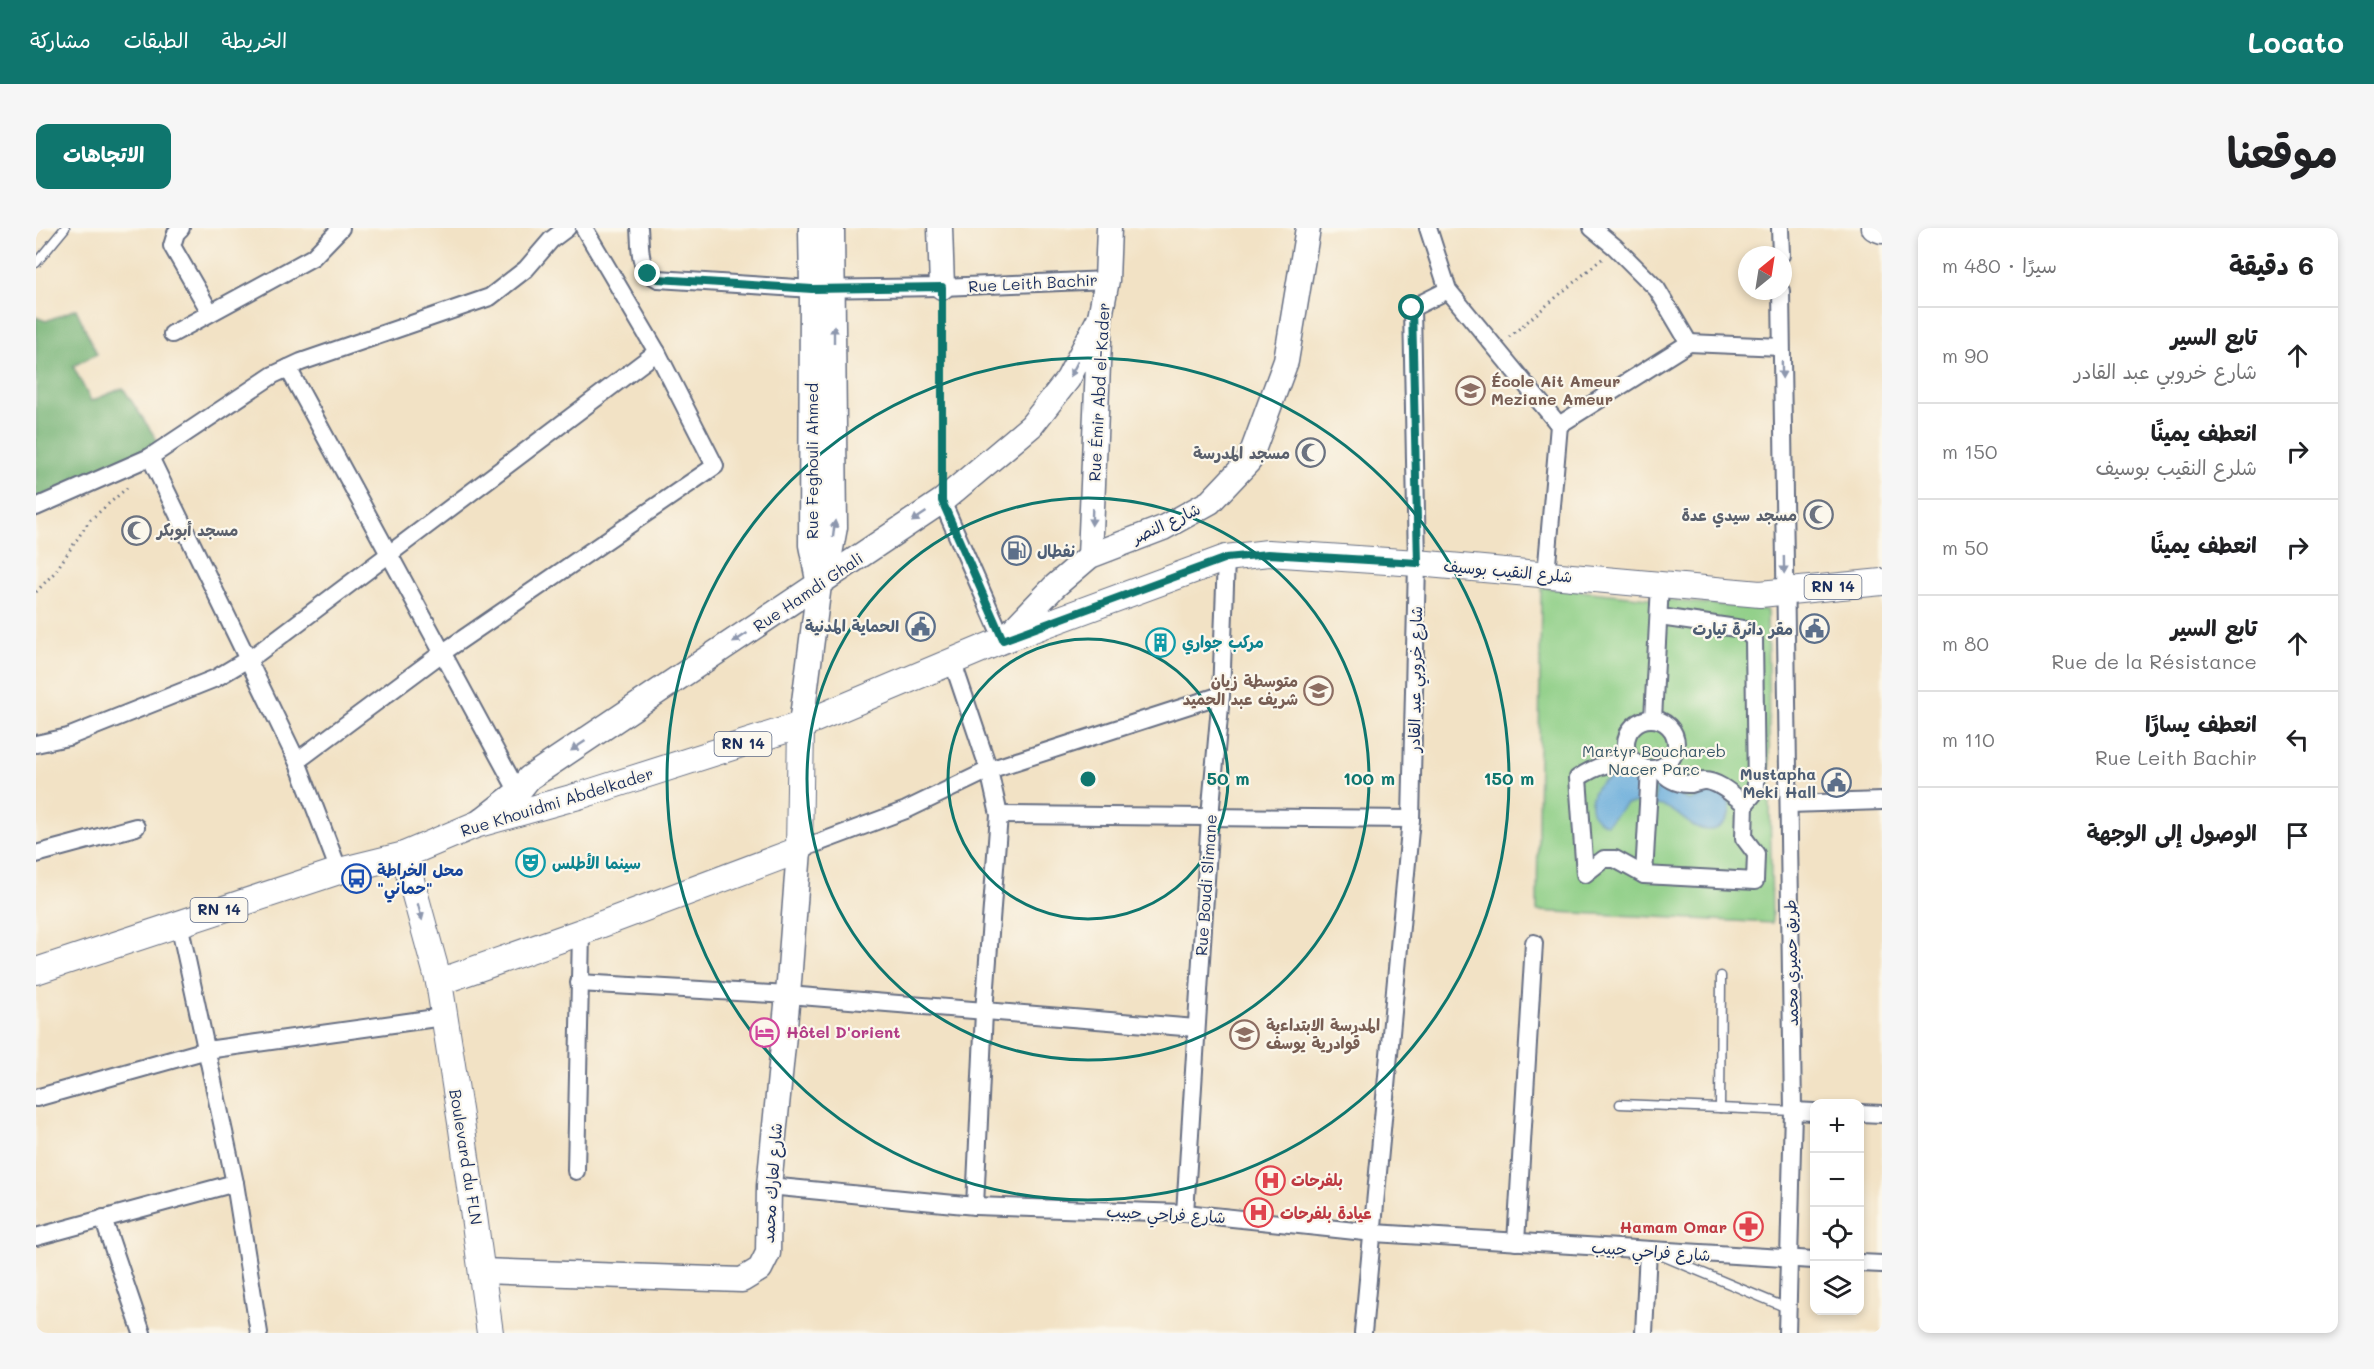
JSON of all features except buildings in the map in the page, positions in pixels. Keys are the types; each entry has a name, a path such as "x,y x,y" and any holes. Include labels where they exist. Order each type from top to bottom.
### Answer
{"main road":[{"name":"شلرع النقيب بوسيف","path":"1003,640 1226,558 1268,554 1418,563 1760,594 1882,582"},
{"name":"Rue Khouidmi Abdelkader","path":"36,971 339,871 404,855 475,825 582,795 801,725 1003,640"},
{"path":"439,982 581,932 799,850 801,725"},
{"name":"Boulevard du FLN","path":"404,855 439,982 490,1333"}],"street":[{"path":"172,334 313,257 341,228"},
{"path":"36,507 154,465 273,375 288,368 490,297 526,269 551,240 567,228"},
{"path":"297,760 442,653 715,466 657,352 584,228"},
{"name":"Rue Leith Bachir","path":"639,228 643,267 648,274 658,279 823,289 1107,280"},
{"name":"Rue Feghouli Ahmed","path":"801,725 819,585 830,554 836,527 823,289 811,228"},
{"name":"Rue Feghouli Ahmed","path":"823,289 832,228"},
{"path":"940,228 942,287"},
{"name":"Rue Émir Abd el-Kader","path":"1090,556 1101,317 1107,280 1108,228"},
{"name":"شارع النصر","path":"1003,640 1055,586 1090,556 1163,528 1210,502 1249,461 1286,361 1308,228"},
{"path":"1428,228 1448,290 1559,425 1546,575"},
{"path":"1592,228 1615,247 1657,289 1689,343"},
{"path":"1780,228 1781,246"},
{"path":"1874,228 1882,231"},
{"path":"179,231 172,246 210,312"},
{"name":"شارع خروبي عبد القادر","path":"1363,1333 1411,819 1418,563 1412,308 1448,290"},
{"name":"طريق حميري محمد","path":"1781,300 1793,1111 1787,1333"},
{"name":"Rue Hamdi Ghali","path":"475,825 518,792 529,778 942,501 1031,426 1068,379 1101,317"},
{"path":"1559,425 1689,343 1782,347"},
{"path":"36,744 68,737 216,678 247,660 657,352"},
{"path":"288,368 518,792"},
{"path":"154,465 297,760 339,871"},
{"path":"942,501 1003,640"},
{"name":"Rue Boudi Slimane","path":"1185,1213 1210,817 1221,695 1226,558"},
{"path":"1653,719 1660,585"},
{"path":"1660,617 1743,629 1754,639 1756,791 1745,804 1744,838 1756,854 1755,881 1644,875 1615,859 1604,859 1586,874 1578,778 1594,767 1642,768 1677,783 1689,784 1706,781 1728,791 1745,804"},
{"path":"952,660 989,770 999,815 984,1012 975,1206"},
{"path":"799,850 906,810 989,770 1221,695"},
{"path":"1642,768 1672,758 1676,750 1676,742 1669,726 1653,719 1637,724 1627,738 1626,747 1642,768 1646,837 1644,875"},
{"path":"1789,804 1882,801"},
{"path":"999,815 1411,819"},
{"path":"36,854 136,827"},
{"name":"شارع لعارك محمد","path":"482,1271 742,1280 760,1269 768,1253 769,1186 788,995 799,850"},
{"path":"179,924 235,1184 259,1333"},
{"path":"576,1171 581,932"},
{"path":"1516,1242 1534,943"},
{"path":"579,982 788,995 1196,1028"},
{"path":"36,1098 207,1050 443,1017"},
{"path":"1793,1111 1810,1112"},
{"path":"1864,1113 1882,1114"},
{"path":"36,1237 235,1184"},
{"name":"شارع فراحي حبيب","path":"769,1186 975,1206 1185,1213 1374,1233 1810,1260"},
{"path":"103,1218 142,1333"},
{"path":"1644,1333 1648,1250"},
{"path":"1864,1263 1882,1264"}],"lane":[{"path":"36,263 65,228"},
{"path":"1720,1108 1721,976"},
{"path":"1620,1104 1793,1111"},
{"path":"1648,1250 1787,1308"}],"path":[{"path":"1508,339 1615,247"},
{"path":"942,287 942,501"},
{"path":"36,592 54,572 90,520 154,465"}],"green space":[{"path":"76,309 97,354 73,366 91,401 123,388 159,443 36,499 36,317 46,321"},
{"name":"Martyr Bouchareb Nacer Parc","path":"1541,587 1767,610 1772,923 1537,911"}],"water":[{"path":"1615,776 1641,785 1640,803 1626,804 1607,824 1600,822 1592,812 1591,800 1593,793 1602,782"},
{"path":"1656,786 1668,787 1689,800 1710,792 1719,793 1729,802 1729,815 1721,826 1715,829 1700,829 1669,809 1655,805"}],"place":[{"name":"École Ait Ameur Meziane Ameur","path":"1470,390"},
{"name":"مسجد المدرسة","path":"1311,453"},
{"name":"مسجد سيدي عدة","path":"1818,515"},
{"name":"مسجد أبوبكر","path":"136,530"},
{"name":"نفطال","path":"1016,551"},
{"name":"الحماية المدنية","path":"920,626"},
{"name":"مقر دائرة تيارت","path":"1814,629"},
{"name":"مركب جواري","path":"1161,642"},
{"name":"متوسطة زيان شريف عبد الحميد","path":"1319,690"},
{"name":"Mustapha Meki Hall","path":"1837,783"},
{"name":"سينما الأطلس","path":"531,863"},
{"name":"محل الخراطة \"حماني\"","path":"356,879"},
{"name":"Hôtel D'orient","path":"765,1032"},
{"name":"المدرسة الابتداءية قوادرية يوسف","path":"1245,1034"},
{"name":"بلفرحات","path":"1270,1180"},
{"name":"عيادة بلفرحات","path":"1259,1213"},
{"name":"Hamam Omar","path":"1748,1227"}],"route":[{"path":"648,274 658,279 812,289 942,287 942,501 1003,640 1226,558 1268,554 1418,563 1412,308"}]}
